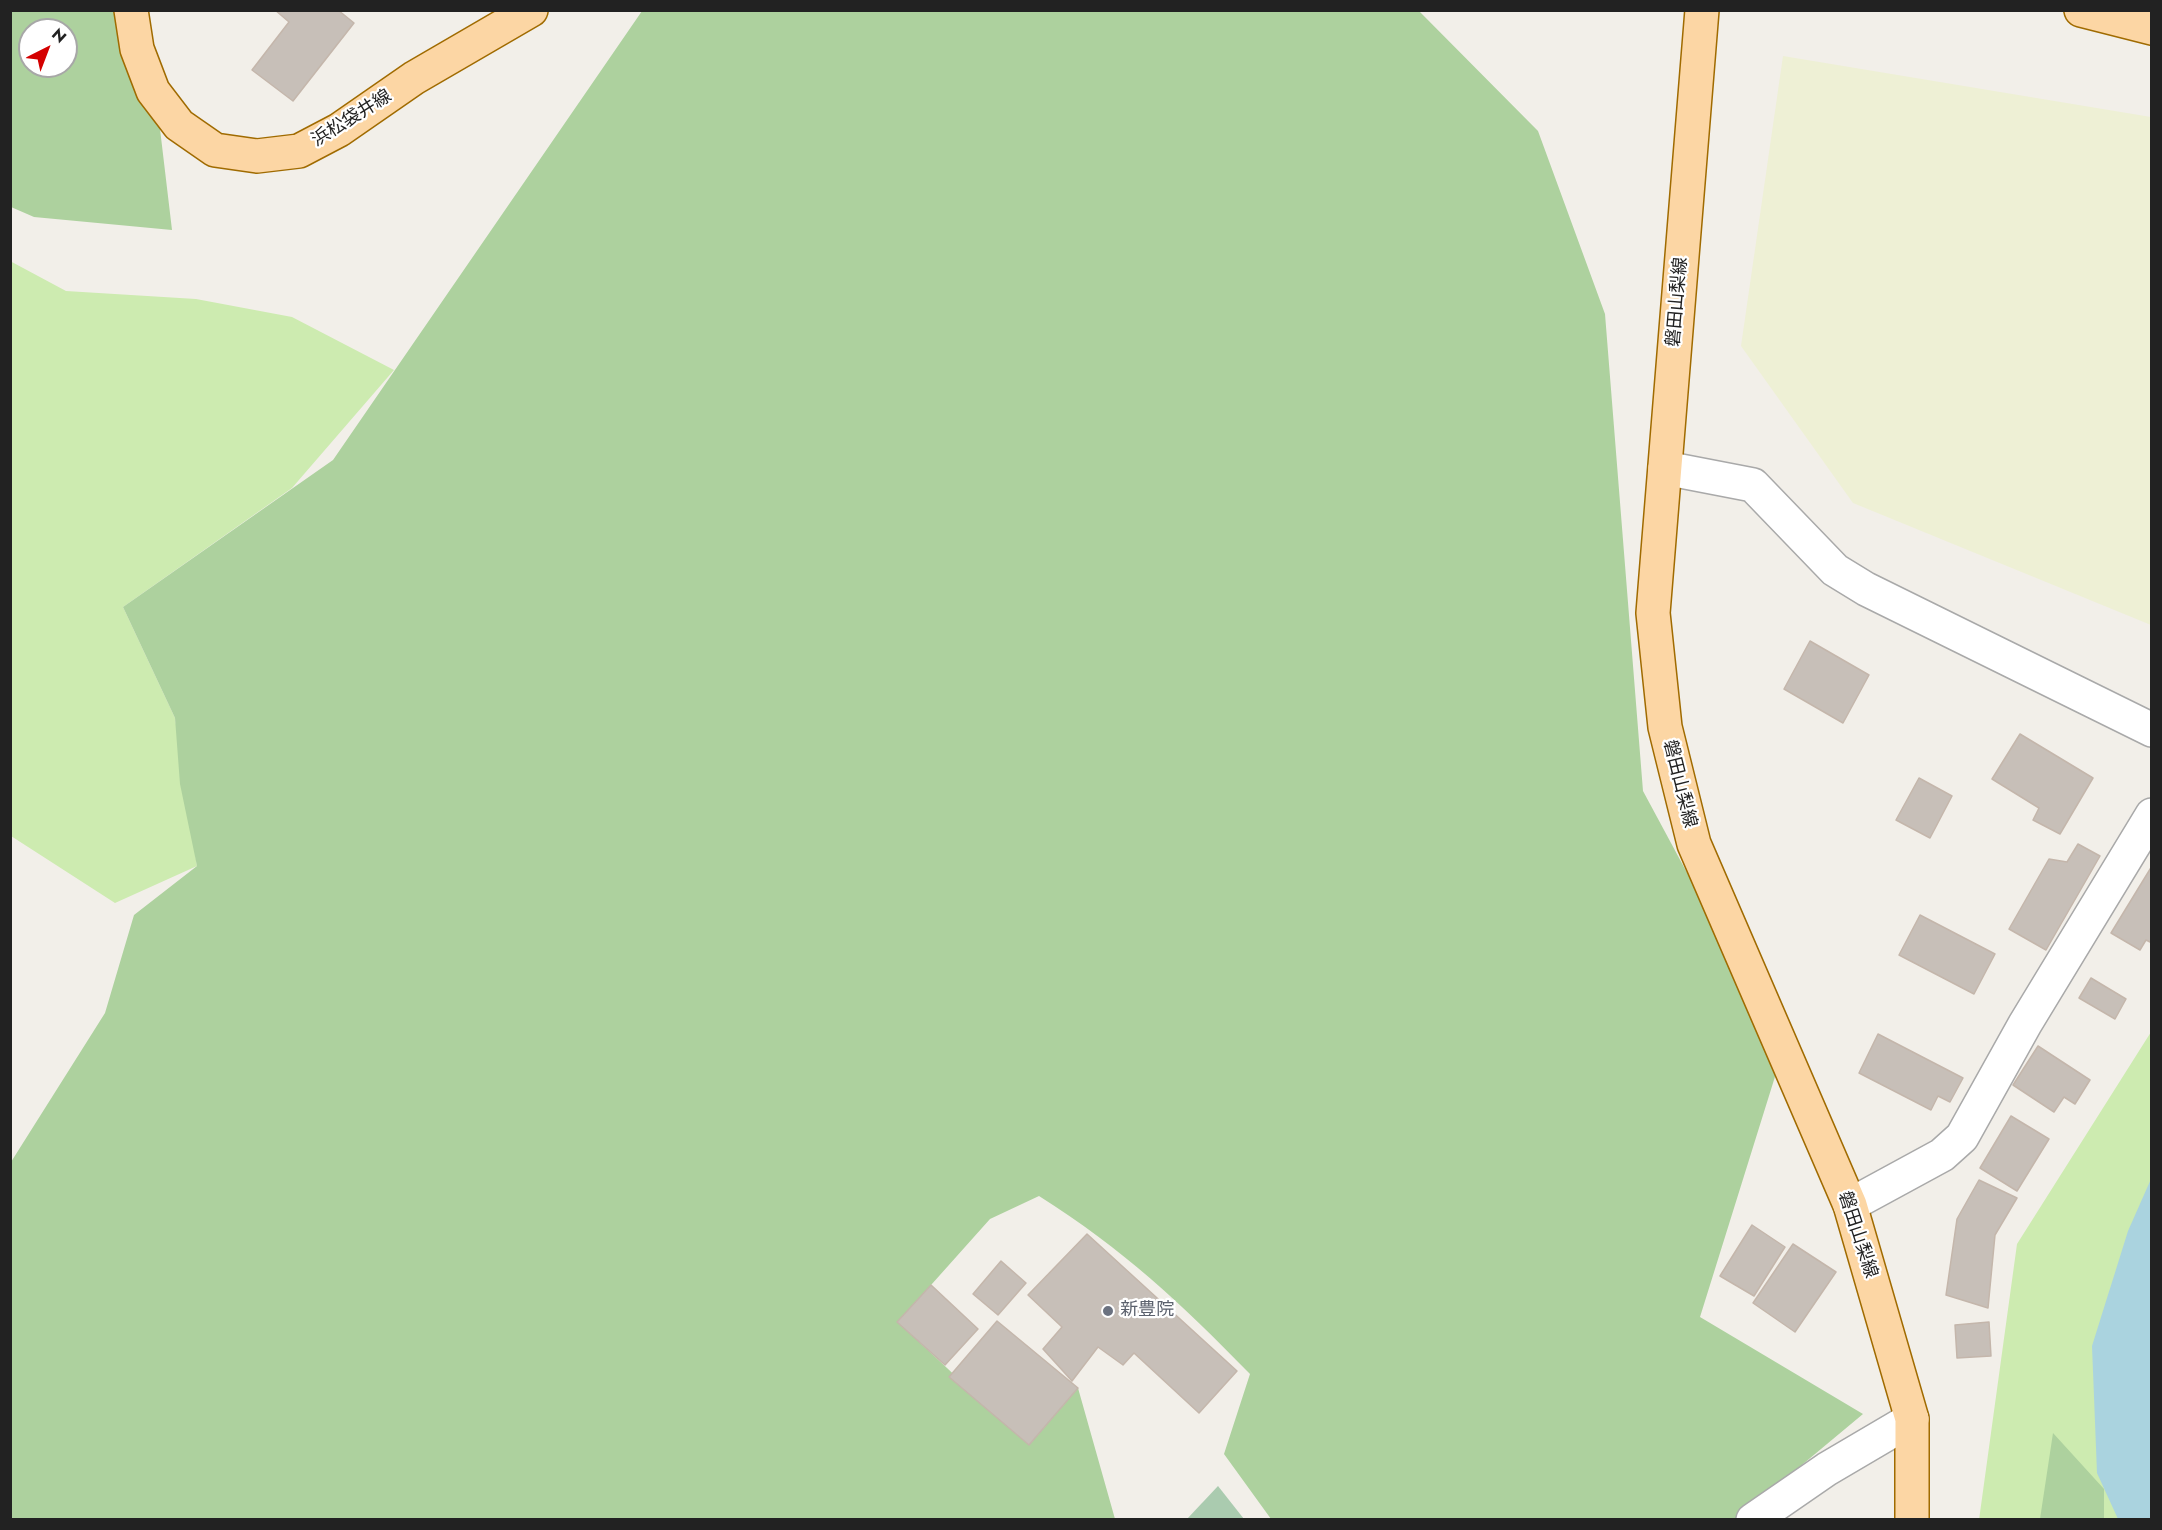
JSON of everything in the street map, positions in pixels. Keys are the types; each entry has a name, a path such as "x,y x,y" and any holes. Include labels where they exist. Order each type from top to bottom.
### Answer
{"main road":[{"name":"浜松袋井線","path":"131,10 137,49 153,91 179,125 215,150 257,156 299,151 339,130 414,78 531,10"},
{"name":"磐田山梨線","path":"1702,10 1653,613 1665,727 1691,833 1850,1205 1912,1419 1912,1520"},
{"path":"2081,10 2151,28"}],"street":[{"path":"1665,468 1754,484 1835,570 1866,589 2151,730"},
{"path":"1850,1205 1942,1155 1962,1137 2025,1024 2151,815"},
{"path":"1753,1520 1827,1469 1912,1419"}],"green space":[{"path":"10,11 146,11 172,230 34,217 11,207"},
{"path":"642,11 1419,11 1538,131 1605,314 1643,791 1783,1051 1700,1317 1863,1414 1737,1519 1271,1519 1224,1454 1250,1374 1150,1278 1098,1236 1039,1196 990,1219 898,1322 1029,1445 1078,1388 1115,1519 11,1520 11,1162 105,1013 134,915 197,866 180,784 175,718 123,607 333,460"},
{"path":"1783,56 2151,117 2151,625 1853,503 1741,346"},
{"path":"10,261 66,291 196,299 292,317 394,370 292,488 123,607 175,718 197,866 115,903 11,836"},
{"path":"2151,1032 2151,1519 1979,1520 2017,1244"},
{"path":"2053,1433 2104,1489 2104,1519 2040,1519"},
{"path":"1218,1486 1244,1519 1187,1519"}],"water":[{"path":"2151,1179 2151,1519 2118,1519 2097,1473 2092,1346 2128,1231"}],"building":[{"path":"275,10 338,10 354,23 293,101 252,70 289,22"},
{"path":"1810,641 1869,675 1843,723 1784,689"},
{"path":"2020,734 2093,778 2060,834 2033,820 2039,808 1992,779"},
{"path":"1919,778 1952,796 1930,838 1896,820"},
{"path":"2078,844 2100,856 2046,950 2009,929 2049,859 2067,862"},
{"path":"2152,866 2152,943 2146,940 2140,950 2111,933"},
{"path":"1920,915 1995,954 1974,994 1899,955"},
{"path":"2091,978 2126,999 2115,1019 2079,998"},
{"path":"1878,1034 1963,1078 1950,1102 1938,1096 1931,1110 1859,1073"},
{"path":"2038,1046 2090,1080 2075,1104 2064,1097 2054,1112 2013,1085"},
{"path":"2011,1116 2049,1139 2017,1191 1980,1168"},
{"path":"1979,1180 2017,1198 1995,1235 1988,1308 1946,1295 1957,1219"},
{"path":"1752,1225 1785,1247 1754,1296 1720,1276"},
{"name":"新豊院","path":"1087,1234 1237,1371 1199,1413 1134,1353 1123,1365 1098,1347 1072,1381 1043,1349 1062,1327 1028,1295"},
{"path":"1793,1244 1836,1272 1795,1332 1753,1303"},
{"path":"1001,1261 1026,1283 998,1315 973,1294"},
{"path":"931,1285 978,1329 945,1365 897,1322"},
{"path":"997,1321 1078,1388 1029,1445 949,1377"},
{"path":"1989,1322 1991,1356 1957,1358 1955,1325"}],"place":[{"name":"新豊院","path":"1108,1311"}]}
